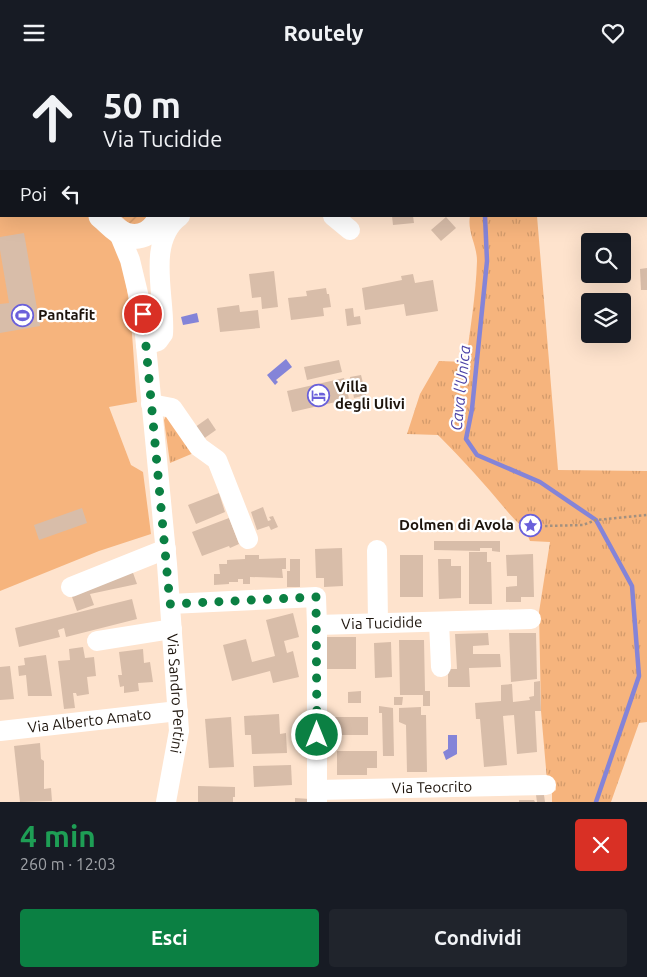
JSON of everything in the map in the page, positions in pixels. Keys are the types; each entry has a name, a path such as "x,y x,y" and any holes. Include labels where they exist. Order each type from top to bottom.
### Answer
{"main road":[{"path":"110,222 135,237 152,231 164,218"}],"street":[{"path":"334,217 350,230"},
{"path":"143,314 146,264 164,218"},
{"path":"146,345 158,341 163,334 159,271 166,233 164,218"},
{"path":"110,222 130,260 143,314"},
{"name":"Via Sandro Pertini","path":"143,314 166,549 179,731 166,802"},
{"path":"152,404 172,409 199,447 217,460 248,539"},
{"path":"72,587 166,549"},
{"path":"378,550 378,623"},
{"path":"170,604 316,597 317,796"},
{"name":"Via Tucidide","path":"316,625 531,619"},
{"path":"439,622 441,667"},
{"path":"96,641 172,629"},
{"name":"Via Alberto Amato","path":"0,731 178,711"},
{"name":"Via Teocrito","path":"317,796 546,785"}],"path":[{"path":"545,525 583,525 596,520 647,515"}],"green space":[{"path":"0,217 92,217 114,242 125,275 133,342 137,402 109,407 131,465 143,472 151,534 99,551 0,591"},
{"path":"122,217 149,217 141,224 129,224"},
{"path":"470,217 537,217 558,470 647,471 647,722 639,723 611,802 552,802 552,793 556,790 555,783 547,780 541,711 539,612 550,542 530,541 520,525 438,435 407,434 420,394 439,361 466,362 477,261 469,222"},
{"path":"166,416 196,452 170,463 164,420"}],"shaded area":[{"path":"197,313 199,322 183,325 181,317"},
{"path":"286,359 292,367 276,380 278,382 275,385 267,375"},
{"path":"448,735 457,735 457,754 446,760 443,752 448,749"}],"building":[{"path":"392,217 413,217 414,223 393,225"},
{"path":"446,217 456,228 441,241 431,230"},
{"path":"24,233 40,326 0,333 0,304 9,303 0,250 0,237"},
{"path":"647,268 647,290 641,290 640,269"},
{"path":"274,271 278,307 262,309 261,297 252,298 249,274"},
{"path":"413,274 415,283 433,280 438,311 406,316 404,304 365,310 362,288 402,280 401,276"},
{"path":"326,288 331,307 323,308 324,316 291,320 288,298 307,296 306,291"},
{"path":"239,305 240,312 258,310 260,328 220,332 217,308"},
{"path":"353,308 354,317 360,316 361,324 347,326 345,309"},
{"path":"339,360 342,372 307,380 304,367"},
{"path":"361,375 366,395 354,398 350,377"},
{"path":"344,378 349,399 292,412 287,391"},
{"path":"208,418 216,430 199,442 191,430"},
{"path":"219,493 225,512 196,524 188,505"},
{"path":"263,507 268,521 271,520 269,517 273,516 278,527 271,530 269,526 257,530 251,512"},
{"path":"82,508 87,523 39,540 34,525"},
{"path":"229,518 239,544 202,556 192,532"},
{"path":"434,541 500,541 500,552 492,551 492,548 480,548 480,551 434,550"},
{"path":"342,548 343,586 324,587 324,578 316,578 315,549"},
{"path":"469,552 487,552 487,562 491,562 492,604 469,604"},
{"path":"533,554 534,597 521,597 521,602 506,602 506,587 517,586 517,576 507,576 506,555"},
{"path":"245,555 259,555 259,559 286,558 286,569 282,569 283,578 250,577 250,584 243,584 243,579 238,579 238,582 214,585 214,574 220,574 219,564 227,564 227,560 245,559"},
{"path":"400,555 423,555 423,597 400,597"},
{"path":"290,559 300,559 300,587 287,587 287,571 290,571"},
{"path":"438,559 451,559 451,566 461,566 461,598 439,599"},
{"path":"132,570 137,584 90,594 94,605 77,611 71,594"},
{"path":"132,599 137,619 66,637 64,628 58,630 60,637 19,647 15,628"},
{"path":"293,613 299,637 284,641 287,653 293,651 299,677 273,683 270,671 232,681 223,645 246,639 252,662 275,656 266,620"},
{"path":"488,633 489,645 473,646 473,654 500,654 501,667 469,668 470,687 448,687 448,669 457,669 455,634"},
{"path":"509,633 536,633 537,679 511,682"},
{"path":"327,637 356,637 356,669 327,669"},
{"path":"399,640 424,640 425,691 430,691 430,706 423,706 423,695 400,695"},
{"path":"391,642 392,677 375,678 374,643"},
{"path":"83,647 85,658 94,657 96,676 87,677 89,694 77,696 76,693 73,693 75,708 64,709 58,661 70,660 69,649"},
{"path":"143,649 144,663 150,662 153,682 138,683 139,691 124,693 124,686 120,687 118,675 122,675 119,652"},
{"path":"46,655 52,696 28,696 26,675 19,676 18,666 25,665 24,658"},
{"path":"10,666 14,699 0,700 0,667"},
{"path":"540,681 541,711 535,711 537,752 517,754 514,715 503,716 507,765 484,767 480,719 476,719 475,703 501,701 501,685 512,684 513,702 530,700 529,697 534,696 534,682"},
{"path":"361,691 361,703 348,703 348,692"},
{"path":"394,697 403,697 402,705 394,705"},
{"path":"379,706 393,708 394,756 383,756 382,713 379,713"},
{"path":"421,707 421,715 426,715 427,772 407,772 406,725 399,722 399,708"},
{"path":"279,714 280,734 286,733 287,753 252,754 251,735 245,735 244,716"},
{"path":"231,717 234,767 209,768 205,719"},
{"path":"330,717 368,717 368,735 331,735"},
{"path":"40,743 41,759 44,761 44,789 51,788 52,801 20,802 14,746"},
{"path":"337,751 377,751 377,768 367,768 367,775 337,775"},
{"path":"291,765 292,785 254,787 253,766"},
{"path":"198,786 235,787 235,797 233,797 233,802 198,802"},
{"path":"536,795 544,795 545,802 537,802"},
{"path":"295,798 310,799 310,802 295,802"},
{"path":"519,800 534,800 535,802 519,802"}],"waterway":[{"name":"Cava l'Unica","path":"485,217 487,261 472,409 466,439 477,455 540,482 596,520 632,586 639,676 596,802"}],"place":[{"name":"Pantafit","path":"22,315"},
{"name":"Villa degli Ulivi","path":"319,396"},
{"name":"Dolmen di Avola","path":"530,525"}],"route":[{"path":"143,314 170,604 316,597 317,735"}]}
